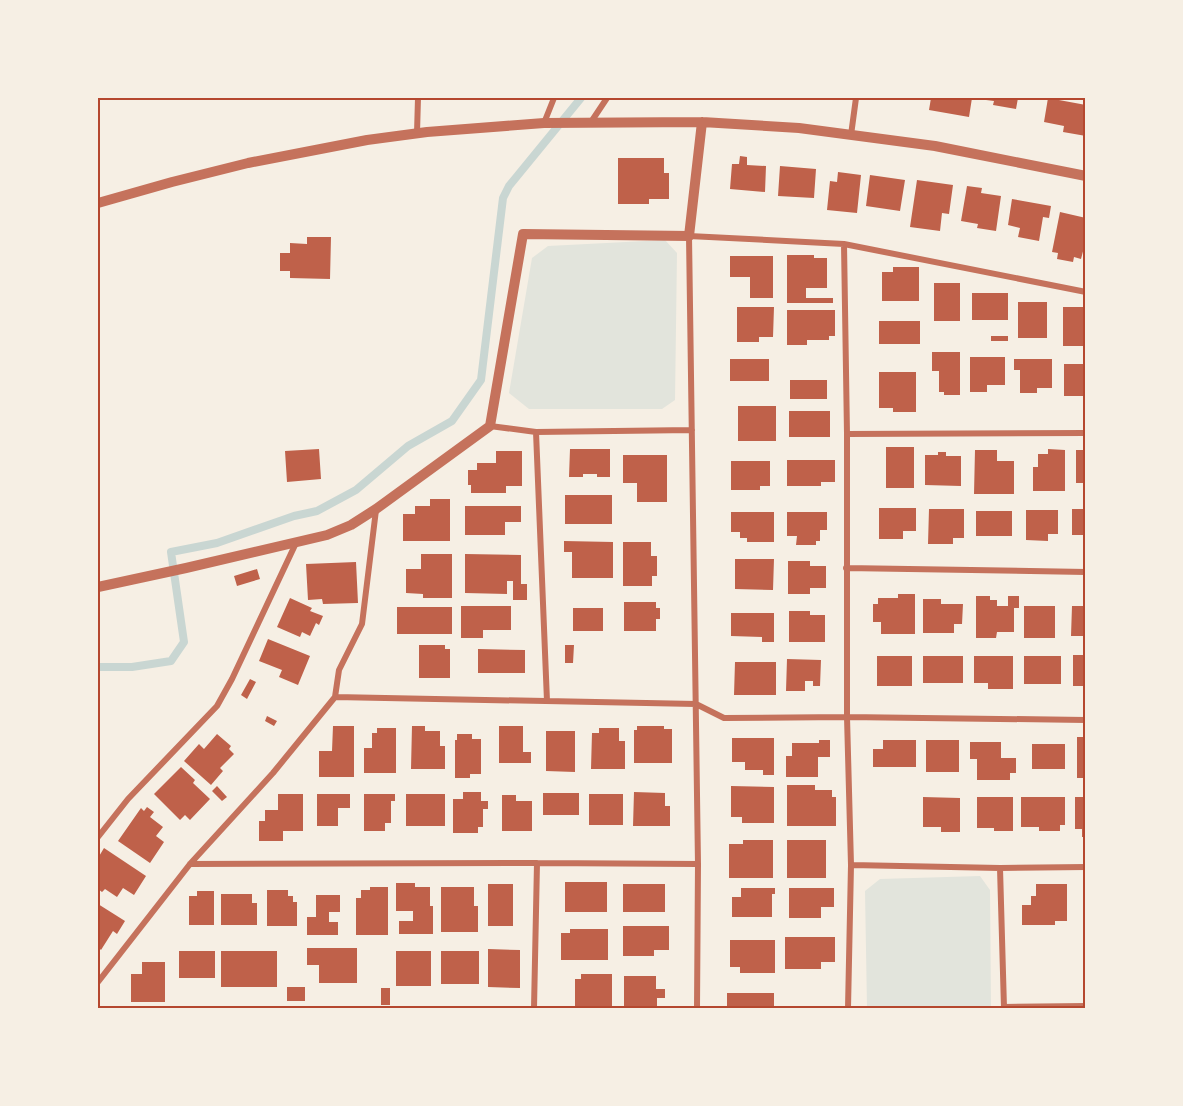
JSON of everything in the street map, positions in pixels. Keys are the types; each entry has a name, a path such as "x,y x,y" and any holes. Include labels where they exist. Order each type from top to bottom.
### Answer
{"street":[{"path":"417,133 418,98"},
{"path":"544,123 554,98"},
{"path":"591,122 607,98"},
{"path":"851,135 856,98"},
{"path":"98,204 248,163 368,140 417,133 544,123 702,122 799,128 935,146 1086,176"},
{"path":"697,1008 699,864 689,236 702,122"},
{"path":"490,426 523,234 689,236 844,244 1086,292"},
{"path":"844,244 847,717 851,864 849,1008"},
{"path":"98,587 327,535 351,525 376,509 490,426 536,432 692,430"},
{"path":"536,432 547,701"},
{"path":"847,434 1086,433"},
{"path":"98,982 190,864 273,773 335,697 339,670 362,624 376,509"},
{"path":"98,837 128,799 217,706 297,542"},
{"path":"846,568 1086,572"},
{"path":"335,697 696,704 724,718 1086,720"},
{"path":"534,1008 537,863"},
{"path":"190,864 699,864"},
{"path":"851,864 1000,868 1086,867"},
{"path":"1000,868 1004,1008 1086,1006"}],"shaded area":[{"path":"665,240 677,253 675,400 662,409 529,409 509,393 532,258 548,246"},
{"path":"980,876 990,890 991,1008 867,1008 865,891 880,879"}],"building":[{"path":"931,98 972,98 969,117 929,110"},
{"path":"986,98 1018,98 1016,109 993,105 994,101 986,100"},
{"path":"1048,98 1086,105 1086,136 1063,132 1064,126 1044,122"},
{"path":"740,156 747,157 747,165 766,166 765,192 730,189 732,164 739,164"},
{"path":"618,158 664,158 664,173 669,173 669,199 649,199 649,204 618,204"},
{"path":"780,166 816,169 814,198 778,196"},
{"path":"838,172 861,175 857,213 827,210 830,181 837,182"},
{"path":"870,175 905,180 900,211 866,206"},
{"path":"917,180 953,185 949,214 942,213 940,231 910,227"},
{"path":"967,186 982,188 981,193 1001,196 996,231 977,228 978,224 961,221"},
{"path":"1012,199 1051,206 1049,218 1043,217 1039,241 1018,237 1020,228 1008,225"},
{"path":"1060,212 1086,218 1086,240 1081,259 1074,257 1073,262 1057,259 1058,253 1052,252"},
{"path":"307,237 331,237 330,279 290,278 290,271 280,271 280,253 290,253 290,243 307,244"},
{"path":"787,255 814,255 814,258 827,258 827,288 806,288 806,298 833,298 833,303 787,303"},
{"path":"730,256 773,256 773,298 750,298 750,277 730,277"},
{"path":"893,267 919,267 919,301 882,301 882,272 893,272"},
{"path":"934,283 960,283 960,321 934,321"},
{"path":"972,293 1008,293 1008,320 972,320"},
{"path":"1018,302 1047,302 1047,338 1018,338"},
{"path":"737,307 774,307 773,337 759,337 759,342 737,342"},
{"path":"1063,307 1086,307 1086,346 1063,346"},
{"path":"787,310 835,310 835,336 829,336 829,340 807,340 807,345 787,345"},
{"path":"879,321 920,321 920,344 879,344"},
{"path":"991,336 1008,336 1008,341 991,341"},
{"path":"932,352 960,352 960,395 944,395 944,392 939,392 939,371 932,371"},
{"path":"970,357 1005,357 1005,385 987,385 987,392 970,392"},
{"path":"730,359 769,359 769,381 730,381"},
{"path":"1014,359 1052,359 1052,388 1037,388 1037,393 1020,393 1020,370 1014,370"},
{"path":"1064,364 1086,364 1086,396 1064,396"},
{"path":"879,372 916,372 916,412 893,412 893,408 879,408"},
{"path":"790,380 827,380 827,399 790,399"},
{"path":"738,406 776,406 776,441 738,441"},
{"path":"789,411 830,411 830,437 789,437"},
{"path":"886,447 914,447 914,488 886,488"},
{"path":"319,449 321,479 287,482 285,451"},
{"path":"570,449 610,449 610,477 583,474 583,477 569,477"},
{"path":"1048,449 1065,450 1065,491 1033,491 1033,467 1038,467 1038,454 1048,454"},
{"path":"975,450 997,450 997,461 1014,461 1014,494 974,494"},
{"path":"1076,450 1086,450 1086,483 1076,483"},
{"path":"496,451 522,451 522,486 506,486 506,493 471,493 471,485 468,485 468,470 477,470 477,463 496,463"},
{"path":"938,452 946,452 946,456 961,456 961,486 925,485 925,455 938,455"},
{"path":"623,455 667,455 667,502 637,502 637,483 623,483"},
{"path":"787,460 835,460 835,482 821,482 821,486 787,486"},
{"path":"731,461 770,461 770,486 760,486 760,490 731,490"},
{"path":"565,495 612,495 612,524 565,524"},
{"path":"430,499 450,499 450,541 403,541 403,514 415,514 415,506 430,506"},
{"path":"465,506 521,506 521,522 505,522 505,535 465,535"},
{"path":"879,508 916,508 916,531 903,531 903,539 879,539"},
{"path":"929,509 964,509 964,538 953,538 953,544 928,544"},
{"path":"1072,509 1086,509 1086,535 1072,535"},
{"path":"1026,510 1058,510 1058,534 1048,534 1048,541 1026,540"},
{"path":"976,511 1012,511 1012,536 976,536"},
{"path":"731,512 774,512 774,542 747,542 747,538 740,538 740,532 731,532"},
{"path":"787,512 827,512 827,530 820,530 820,541 816,541 816,545 796,545 797,536 787,536"},
{"path":"564,541 613,542 613,578 572,578 572,552 564,552"},
{"path":"623,542 651,542 651,556 657,556 657,576 652,576 652,586 623,586"},
{"path":"421,554 452,554 452,598 423,598 423,594 406,593 406,569 421,569"},
{"path":"465,554 521,555 521,584 527,584 527,600 513,600 513,581 507,581 507,594 465,593"},
{"path":"735,559 774,559 773,590 735,589"},
{"path":"788,561 810,561 810,566 826,566 826,588 810,588 810,594 788,594"},
{"path":"356,562 358,603 323,604 322,599 308,600 306,564"},
{"path":"257,569 260,579 237,586 234,576"},
{"path":"898,594 915,594 915,634 881,634 881,622 873,622 873,604 878,604 878,598 898,598"},
{"path":"976,596 990,596 990,600 997,600 997,606 1008,606 1008,596 1019,596 1019,608 1014,608 1014,632 997,632 996,638 976,638"},
{"path":"290,598 312,608 310,611 323,616 319,625 316,623 310,636 302,632 300,637 277,627"},
{"path":"923,599 941,599 941,604 963,604 962,624 954,624 954,633 923,633"},
{"path":"624,602 656,602 656,608 660,608 660,619 656,619 656,631 624,631"},
{"path":"461,606 511,606 511,630 483,630 483,638 461,638"},
{"path":"1024,606 1055,606 1055,638 1024,638"},
{"path":"1072,606 1086,606 1086,636 1071,636"},
{"path":"397,607 452,607 452,634 397,634"},
{"path":"573,608 603,608 603,631 573,631"},
{"path":"789,611 810,611 810,615 825,615 825,642 789,642"},
{"path":"731,613 774,613 774,642 762,642 762,637 731,636"},
{"path":"268,639 310,656 298,685 279,677 282,670 259,661"},
{"path":"419,645 445,645 445,649 450,649 450,678 419,678"},
{"path":"565,645 574,645 573,663 565,663"},
{"path":"478,649 525,650 525,673 478,673"},
{"path":"1073,655 1086,655 1086,686 1073,686"},
{"path":"877,656 912,656 912,686 877,686"},
{"path":"923,656 963,656 963,683 923,683"},
{"path":"974,656 1013,656 1013,689 988,689 988,683 974,683"},
{"path":"1024,656 1061,656 1061,684 1024,684"},
{"path":"787,659 821,660 820,686 813,686 813,681 805,681 805,691 786,691"},
{"path":"735,662 776,662 776,695 734,695"},
{"path":"250,679 256,682 247,699 241,695"},
{"path":"267,716 277,721 274,726 265,721"},
{"path":"333,726 354,726 354,777 319,777 319,751 332,751"},
{"path":"412,726 425,726 425,731 440,731 440,746 445,746 445,769 411,769"},
{"path":"499,726 523,726 523,752 531,752 531,763 499,763"},
{"path":"637,726 664,726 664,729 672,729 672,763 634,763 634,730 637,730"},
{"path":"377,728 396,728 396,773 364,773 364,748 372,748 372,733 377,733"},
{"path":"599,728 619,728 619,741 625,741 625,769 591,769 592,733 599,733"},
{"path":"546,731 575,731 575,772 546,771"},
{"path":"217,734 231,746 229,749 234,754 220,768 223,771 211,785 184,761 199,744 204,749"},
{"path":"457,734 472,734 472,739 481,739 481,774 470,774 470,778 455,778"},
{"path":"1077,737 1086,737 1086,778 1077,778"},
{"path":"732,738 774,738 774,775 763,775 763,770 745,770 745,762 732,762"},
{"path":"819,740 830,740 830,757 818,757 818,777 786,777 786,756 792,756 792,743 819,743"},
{"path":"883,740 916,740 916,767 873,767 873,749 883,749"},
{"path":"926,740 959,740 959,772 926,772"},
{"path":"970,742 1001,742 1001,758 1016,758 1016,773 1010,773 1010,780 977,780 977,759 970,759"},
{"path":"1032,744 1065,744 1065,769 1032,769"},
{"path":"181,767 195,780 193,783 210,799 190,820 185,815 180,820 154,794"},
{"path":"787,785 815,785 815,790 832,790 832,797 836,797 836,826 787,826"},
{"path":"217,786 227,797 222,801 212,791"},
{"path":"731,786 774,787 774,823 742,823 742,817 731,817"},
{"path":"463,792 481,792 481,801 488,801 488,809 483,809 483,827 478,827 478,833 453,833 453,799 463,799"},
{"path":"634,792 665,793 665,806 670,806 670,826 633,826"},
{"path":"543,793 579,793 579,815 543,815"},
{"path":"278,794 303,794 303,831 283,831 283,841 259,841 259,821 265,821 265,810 278,810"},
{"path":"317,794 350,794 350,808 338,808 338,826 317,826"},
{"path":"364,794 395,794 395,801 391,801 391,823 385,823 385,831 364,831"},
{"path":"406,794 445,794 445,826 406,826"},
{"path":"589,794 623,794 623,825 589,825"},
{"path":"502,795 516,795 516,801 532,801 532,831 502,831"},
{"path":"923,797 960,798 960,832 941,832 941,827 923,827"},
{"path":"977,797 1013,797 1013,831 977,828"},
{"path":"1021,797 1065,797 1065,825 1060,825 1060,831 1039,831 1039,827 1021,827"},
{"path":"1075,797 1086,797 1086,837 1082,837 1082,829 1075,829"},
{"path":"147,807 154,812 150,817 163,827 156,836 164,842 150,863 118,841 141,808 144,811"},
{"path":"743,840 773,840 773,878 729,878 729,844 743,844"},
{"path":"787,840 826,840 826,878 787,878"},
{"path":"104,848 146,876 134,895 123,888 117,897 105,889 102,892 98,889 98,858"},
{"path":"565,882 607,882 607,912 565,912"},
{"path":"396,883 415,883 415,887 430,887 433,934 399,934 399,921 413,921 413,911 396,911"},
{"path":"488,884 513,884 513,926 488,926"},
{"path":"623,884 665,884 665,912 623,912"},
{"path":"1036,884 1067,884 1067,921 1055,921 1055,925 1022,925 1022,905 1031,905 1031,896 1036,896"},
{"path":"1083,886 1086,886 1086,919 1083,919"},
{"path":"370,887 388,887 388,935 356,935 356,898 361,898 361,890 370,890"},
{"path":"441,887 474,887 474,906 478,906 478,932 441,932"},
{"path":"741,888 775,888 775,894 772,894 772,917 732,917 732,897 741,897"},
{"path":"789,888 834,888 834,907 821,907 821,918 789,918"},
{"path":"267,890 288,890 288,896 293,896 293,902 297,902 297,926 267,926"},
{"path":"197,891 214,891 214,925 189,925 189,896 197,896"},
{"path":"221,894 252,894 252,903 257,903 257,925 221,925"},
{"path":"316,895 340,895 340,912 329,912 329,922 338,922 338,935 307,935 307,917 316,917"},
{"path":"98,904 125,921 117,934 113,931 101,950 98,947"},
{"path":"623,926 669,926 669,950 654,950 654,956 623,956"},
{"path":"570,929 608,929 608,960 561,960 561,933 570,933"},
{"path":"785,937 835,937 835,962 821,962 821,969 785,969"},
{"path":"730,940 775,940 775,973 740,973 740,967 730,967"},
{"path":"307,948 357,948 357,983 319,983 319,965 307,965"},
{"path":"488,949 520,950 520,988 488,987"},
{"path":"179,951 215,951 215,978 179,978"},
{"path":"221,951 277,951 277,987 221,987"},
{"path":"396,951 431,951 431,986 396,986"},
{"path":"441,951 479,951 479,984 441,984"},
{"path":"142,962 165,962 165,1002 131,1002 131,974 142,974"},
{"path":"581,974 612,974 612,1007 575,1007 575,979 581,979"},
{"path":"624,976 656,976 656,989 665,989 665,998 657,998 657,1008 624,1008"},
{"path":"287,987 305,987 305,1001 287,1001"},
{"path":"381,988 390,988 390,1005 381,1005"},
{"path":"727,993 774,993 774,1008 727,1008"}],"waterway":[{"path":"98,667 132,667 171,661 184,642 171,552 217,543 294,516 317,511 356,490 408,446 452,421 481,380 503,198 509,186 581,98"}]}
